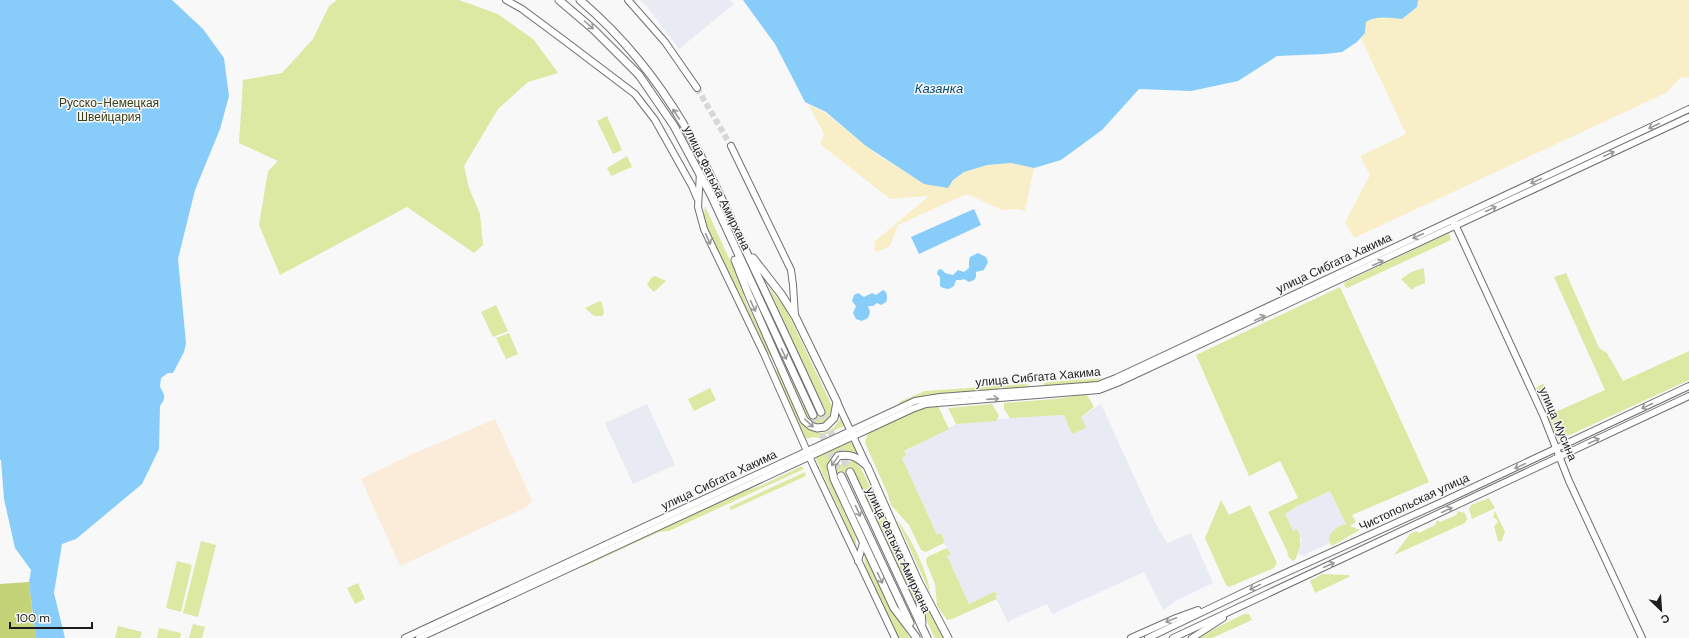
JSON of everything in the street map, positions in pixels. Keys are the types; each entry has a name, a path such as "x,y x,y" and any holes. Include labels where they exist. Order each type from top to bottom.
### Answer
{"main road":[{"path":"506,0 532,16 635,94 655,120 692,186 698,201"},
{"name":"улица Фатыха Амирхана","path":"559,0 593,29 639,75 662,107 700,172 813,415"},
{"name":"улица Фатыха Амирхана","path":"580,0 616,35 653,80 686,130 709,172 821,412"},
{"path":"628,0 665,42 698,88"},
{"name":"улица Сибгата Хакима","path":"853,433 896,410 924,399 1069,388 1104,383 1689,109"},
{"name":"улица Сибгата Хакима","path":"419,638 808,454 898,414 926,404 1099,390 1117,383 1689,117"},
{"path":"731,146 791,270 795,316"},
{"path":"700,172 698,207 704,229 764,354 808,454 895,638"},
{"name":"улица Мусина","path":"1453,219 1543,415 1559,458 1642,638"},
{"path":"726,230 733,254 748,293 804,420 811,426 822,428 831,423 836,413 837,402"},
{"path":"742,243 781,294 795,316 853,433 918,581 948,638"},
{"path":"764,354 781,366"},
{"name":"Чистопольская улица","path":"1148,638 1689,386"},
{"name":"Чистопольская улица","path":"1173,638 1689,396"},
{"name":"улица Сибгата Хакима","path":"405,638 808,454"},
{"path":"867,466 848,454 838,456 831,466 834,479 894,608 916,637"},
{"name":"улица Фатыха Амирхана","path":"850,472 927,638"},
{"name":"улица Фатыха Амирхана","path":"841,476 916,637"},
{"path":"858,561 863,543"},
{"path":"918,581 922,629"},
{"path":"1131,638 1176,618 1221,603"},
{"path":"1192,638 1239,608"}],"shaded area":[{"path":"640,0 729,0 734,4 679,49 646,5"},
{"path":"647,404 675,465 633,484 605,423"},
{"path":"1101,404 1155,522 1167,543 1191,533 1213,583 1177,600 1163,610 1144,572 1052,614 1047,604 1011,620 1008,623 995,596 998,594 994,592 969,604 947,556 951,553 944,543 941,533 937,535 902,458 906,456 904,452 956,424 1010,418 1064,415 1072,434 1081,417"},
{"path":"495,419 532,500 531,503 525,508 400,566 361,479 408,456"},
{"path":"1330,491 1346,524 1334,530 1329,539 1330,543 1304,556 1298,554 1302,539 1293,531 1284,514 1295,507"}],"green space":[{"path":"337,0 459,0 498,14 534,40 558,73 528,82 498,109 464,166 469,188 480,214 483,245 474,253 407,207 280,275 259,225 268,171 278,161 239,143 243,80 282,73 313,39 329,6"},
{"path":"607,116 622,150 613,154 597,121"},
{"path":"627,156 632,167 611,176 607,168"},
{"path":"705,206 733,267 747,304 774,359 765,351 708,229 704,216"},
{"path":"1449,233 1451,240 1347,288 1345,287 1345,282"},
{"path":"1424,268 1425,283 1415,287 1412,290 1401,279 1411,272"},
{"path":"1566,273 1599,348 1607,353 1623,381 1689,351 1689,380 1561,439 1557,437 1548,418 1551,414 1605,390 1554,277"},
{"path":"655,276 666,281 654,292 647,285 651,278"},
{"path":"768,286 786,309 832,406 830,418 822,424 812,423 807,417 751,298 752,295 809,417 825,410"},
{"path":"1340,287 1429,482 1352,515 1356,522 1350,526 1360,530 1332,546 1329,538 1330,535 1335,529 1346,524 1330,491 1295,507 1285,514 1293,531 1297,529 1300,538 1299,548 1295,560 1293,561 1287,555 1288,553 1268,512 1298,498 1280,461 1249,476 1196,355"},
{"path":"600,301 602,303 604,313 602,316 594,316 585,308"},
{"path":"496,305 508,331 493,337 481,312"},
{"path":"509,333 518,354 506,359 496,338"},
{"path":"771,365 779,373 807,428 814,432 821,433 831,430 841,419 844,426 818,438 813,437 806,439"},
{"path":"1102,378 1097,381 1083,384 1044,386 1044,383 1050,382"},
{"path":"1024,384 1029,385 1030,387 927,395 900,405 899,402 925,391"},
{"path":"1544,384 1553,403 1553,409 1547,411 1536,388"},
{"path":"710,388 716,400 694,411 688,399"},
{"path":"1087,395 1094,407 1081,417 1086,428 1072,434 1064,415 1010,418 1004,409 1004,403"},
{"path":"992,404 999,416 996,421 956,424 948,408"},
{"path":"931,406 938,406 949,429 904,451 906,456 902,458 937,535 941,533 944,540 944,543 926,552 921,550 909,525 891,505 887,492 865,443 868,431 886,420"},
{"path":"849,442 852,443 857,453 846,452 828,465 827,473 855,536 857,549 816,459 817,456"},
{"path":"846,461 855,462 861,468 885,519 888,532 913,585 916,604 853,470 837,478 901,611 896,605 836,476 836,469"},
{"path":"802,466 804,469 669,531 659,532 583,567 583,565 742,491 758,487"},
{"path":"805,472 806,476 731,510 729,507"},
{"path":"1489,498 1495,508 1472,519 1469,509 1471,505"},
{"path":"1221,500 1229,515 1250,505 1277,563 1274,568 1229,587 1226,585 1205,538"},
{"path":"1458,511 1465,513 1467,519 1465,523 1394,555 1410,534 1416,531 1419,533 1435,525 1437,520 1440,522 1456,515"},
{"path":"1495,511 1505,532 1501,542 1498,541 1494,526 1498,522 1493,517"},
{"path":"897,520 918,555 929,584 930,593"},
{"path":"201,541 216,545 198,617 183,613"},
{"path":"947,548 951,554 947,556 969,604 994,592 998,594 995,596 997,599 947,620 937,606 935,584 926,562 927,557"},
{"path":"864,552 891,607 910,638 899,638 865,566"},
{"path":"177,561 192,565 181,612 166,608"},
{"path":"1322,574 1349,575 1349,577 1315,593 1310,581"},
{"path":"29,582 36,638 0,638 0,584"},
{"path":"358,583 365,599 355,604 347,588"},
{"path":"924,600 943,638 935,638 928,624"},
{"path":"1244,614 1249,614 1252,620 1212,638 1199,638 1216,628"},
{"path":"193,624 205,627 202,638 189,638"},
{"path":"118,626 142,632 140,638 115,638"},
{"path":"159,628 181,633 180,638 157,638"}],"sand":[{"path":"1418,0 1689,0 1689,78 1681,77 1666,93 1354,238 1345,222 1370,175 1360,156 1406,134 1361,38 1365,33 1366,22 1375,18 1402,19 1417,7"},
{"path":"808,104 827,114 875,153 924,184 953,180 964,172 987,165 1011,163 1034,168 1025,211 1017,209 1002,210 969,195 964,195 898,225 890,246 878,252 875,250 874,242 929,196 890,199 820,144 824,134"}],"water":[{"name":"Русско-Немецкая Швейцария","path":"0,0 172,0 203,29 224,58 229,96 220,129 195,190 178,259 186,343 184,352 173,373 168,373 161,378 160,387 164,396 160,406 159,449 142,484 76,539 62,544 54,593 65,638 36,638 29,582 31,570 15,548 4,499 0,460"},
{"name":"Казанка","path":"743,0 1418,0 1417,7 1402,19 1375,18 1366,22 1365,33 1357,42 1342,52 1277,56 1238,81 1191,91 1139,89 1102,130 1061,160 1034,168 1011,163 987,165 964,172 953,180 948,188 924,184 866,146 826,112 805,102 775,44"},
{"path":"974,209 981,225 919,254 911,237"},
{"path":"978,253 986,257 988,262 984,270 976,272 976,277 974,280 969,282 964,279 956,280 954,286 949,289 940,286 940,277 937,274 938,270 941,269 945,273 953,275 958,270 964,272 969,268 970,257"},
{"path":"883,290 887,295 886,302 881,305 877,303 873,306 868,306 870,312 868,318 862,321 856,319 853,313 856,306 852,301 854,295 858,293 864,297 872,293 876,295"}],"tunnel":[{"path":"697,88 731,146"},
{"path":"821,412 850,472"},
{"path":"813,415 841,476"}]}
